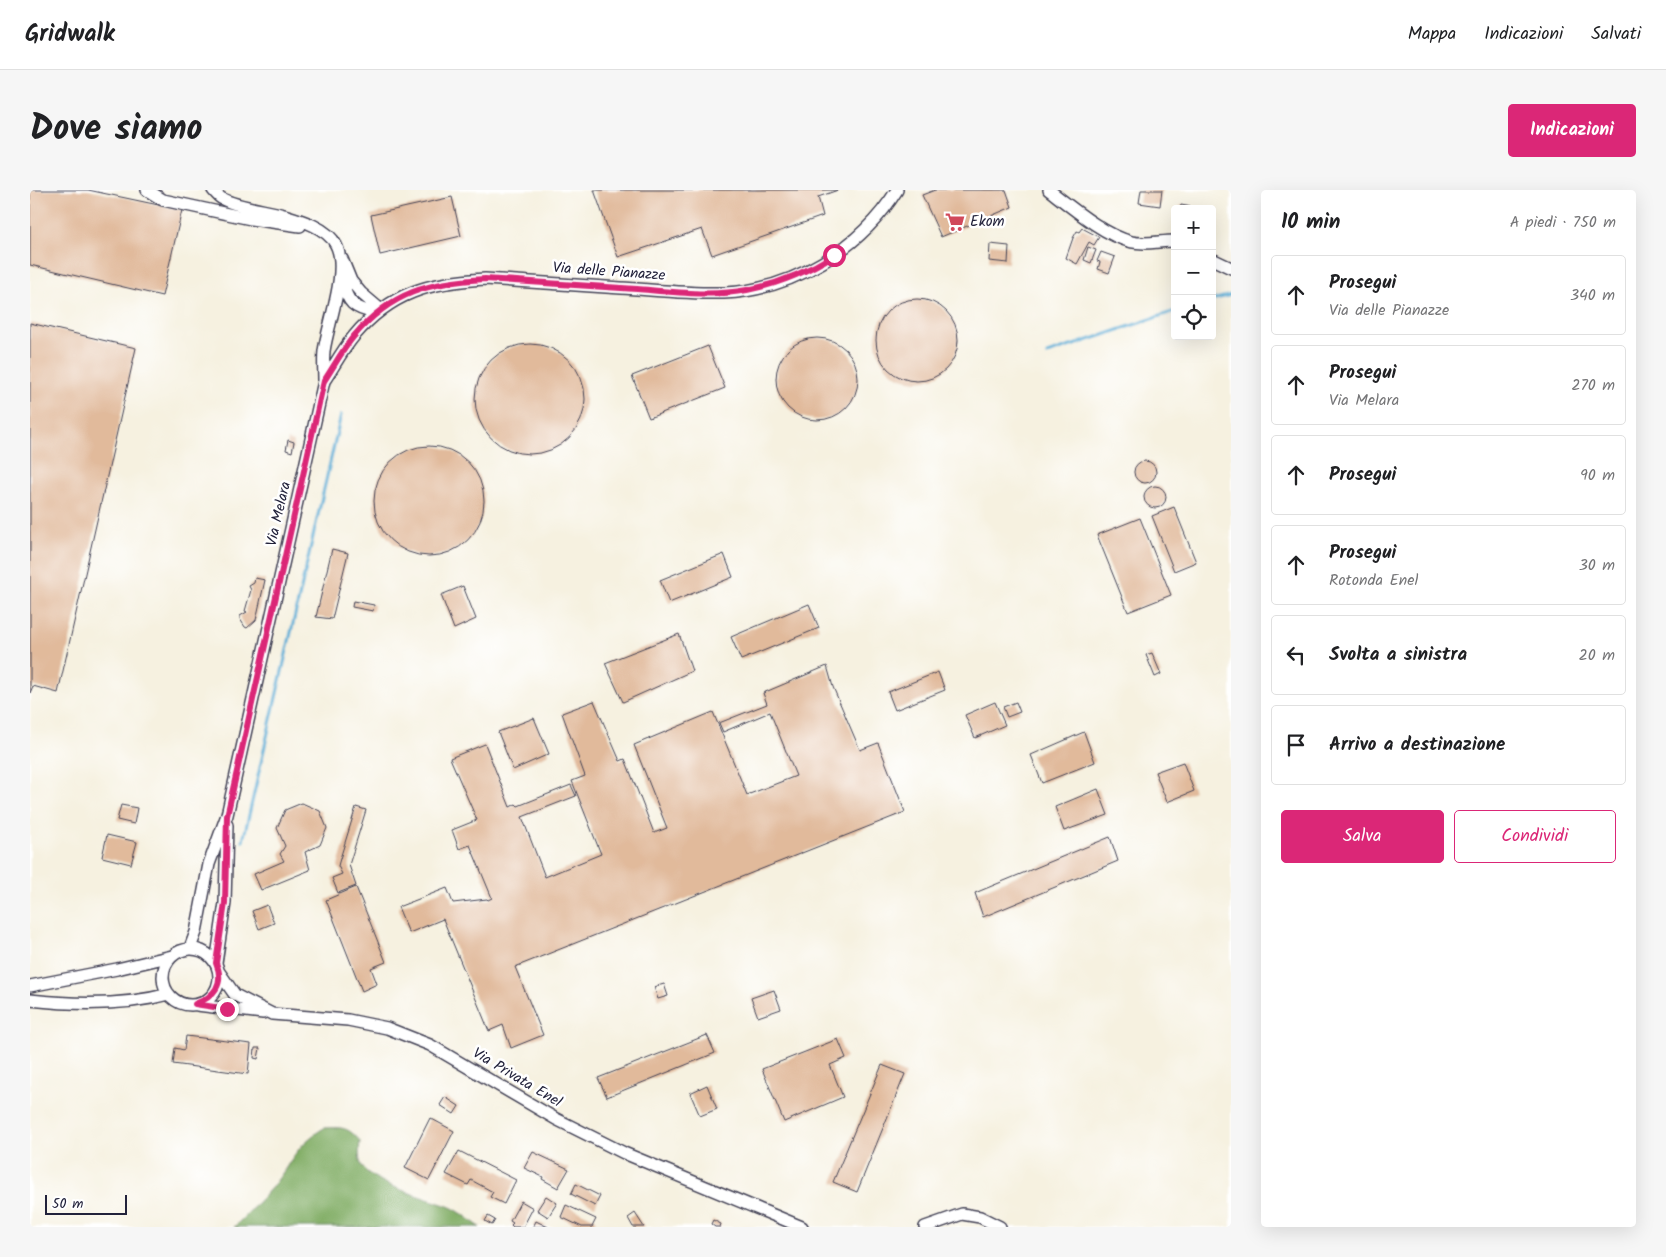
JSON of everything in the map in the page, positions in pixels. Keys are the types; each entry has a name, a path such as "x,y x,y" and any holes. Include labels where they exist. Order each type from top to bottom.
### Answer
{"street":[{"path":"147,190 163,200 251,219 316,228"},
{"path":"213,190 221,198 285,215 325,232 338,250 351,281 379,312"},
{"name":"Via delle Pianazze","path":"324,381 354,336 379,312 401,297 425,287 451,281 485,279 688,293 725,293 746,290 773,284 801,273 834,255 855,239 879,215 897,190"},
{"path":"1049,190 1092,222 1121,239 1144,243 1171,241"},
{"name":"Via Melara","path":"227,816 324,381 324,351 338,293 340,270 338,250"},
{"path":"1216,261 1231,268"},
{"path":"340,270 344,290 350,302 364,311 379,312"},
{"path":"190,948 196,932 209,864 227,816"},
{"path":"195,1004 206,1001 214,993 219,983 217,967 225,903 227,816"},
{"path":"217,967 205,952 190,948 181,950 172,956 166,964 163,974 164,985 176,1001 185,1004 272,1014"},
{"path":"30,986 172,956"},
{"name":"Via Privata Enel","path":"217,967 235,995 272,1014 348,1020 387,1028 430,1045 556,1119 624,1153 802,1227"},
{"path":"30,1000 80,1003 108,1002 157,998 169,994"},
{"path":"925,1227 962,1214 980,1217 1000,1227"}],"green space":[{"path":"324,1128 345,1129 356,1136 360,1141 359,1155 361,1165 379,1180 452,1208 480,1227 234,1227 272,1187 306,1141"}],"building":[{"path":"30,190 88,190 182,210 162,296 30,265"},
{"path":"594,190 838,190 818,197 823,216 712,255 702,229 618,257"},
{"name":"Ekom","path":"935,190 1006,190 1012,207 941,237 922,195"},
{"path":"1141,190 1162,190 1160,206 1139,203"},
{"path":"452,197 461,236 380,255 371,215"},
{"path":"1082,228 1099,237 1094,245 1089,242 1077,264 1066,258 1073,238 1077,231 1079,232"},
{"path":"990,244 1009,246 1008,263 989,261"},
{"path":"1088,247 1096,250 1091,263 1084,260"},
{"path":"1101,252 1115,257 1109,273 1098,269 1100,262 1097,261"},
{"path":"917,299 933,303 946,311 954,324 958,340 954,356 946,369 933,377 917,381 901,377 888,369 880,356 876,340 880,324 888,311 901,303"},
{"path":"30,323 136,348 58,693 33,686 30,693"},
{"path":"817,338 833,342 846,350 854,363 858,379 854,395 846,408 833,416 817,420 801,416 788,408 780,395 776,379 780,363 788,350 801,342"},
{"path":"530,344 551,348 569,360 581,378 585,399 581,420 569,438 551,450 530,454 509,450 491,438 479,420 475,399 479,378 491,360 509,348"},
{"path":"708,346 725,388 649,418 632,376"},
{"path":"288,440 294,442 292,452 286,450"},
{"path":"429,446 450,450 468,462 480,480 484,501 480,522 468,540 450,552 429,556 408,552 390,540 378,522 374,501 378,480 390,462 408,450"},
{"path":"1145,461 1153,464 1156,472 1153,480 1145,483 1137,480 1134,472 1137,464"},
{"path":"1155,486 1163,489 1166,497 1163,505 1155,508 1147,505 1144,497 1147,489"},
{"path":"1174,507 1196,562 1174,571 1152,516"},
{"path":"1140,518 1171,595 1128,612 1097,535"},
{"path":"332,549 348,553 332,619 316,617"},
{"path":"724,554 733,577 669,603 660,580"},
{"path":"255,578 265,580 256,620 247,628 240,619 240,616 247,612 245,611 251,590 249,586 254,583"},
{"path":"463,586 476,619 454,629 441,595"},
{"path":"353,601 374,605 373,611 352,607"},
{"path":"809,604 819,628 741,660 731,637"},
{"path":"679,634 692,671 623,702 605,663"},
{"path":"1152,653 1161,674 1155,677 1146,655"},
{"path":"827,666 833,687 860,750 878,743 905,812 515,967 543,1035 511,1048 503,1025 489,1031 443,919 409,933 398,907 447,888 453,903 492,898 470,845 459,849 452,830 477,820 450,758 485,744 510,807 516,804 518,806 571,785 576,796 522,817 545,877 601,854 572,781 585,776 562,713 594,701 620,761 625,759 654,833 667,828 634,745 713,712 747,795 796,776 770,712 723,732 719,723 767,704 763,693"},
{"path":"938,672 945,690 895,710 888,692"},
{"path":"995,702 1005,725 975,738 965,715"},
{"path":"1016,702 1020,712 1007,717 1003,707"},
{"path":"534,718 549,754 513,770 498,732"},
{"path":"1084,732 1095,762 1042,783 1031,755"},
{"path":"1183,762 1194,791 1167,802 1155,772"},
{"path":"1098,789 1108,815 1064,831 1055,807"},
{"path":"302,803 320,811 327,828 320,845 305,852 310,870 261,890 254,874 284,861 280,854 285,846 277,828 285,810"},
{"path":"121,805 137,808 134,824 117,820"},
{"path":"356,807 366,810 349,865 356,886 338,893 332,878 342,874 338,866"},
{"path":"107,835 137,842 131,864 102,857"},
{"path":"1110,837 1118,861 983,917 975,893"},
{"path":"356,887 386,962 371,968 377,984 362,991 326,900"},
{"path":"267,905 274,923 259,929 252,911"},
{"path":"664,984 668,996 658,999 654,987"},
{"path":"774,990 781,1009 758,1017 751,998"},
{"path":"707,1035 715,1053 607,1097 598,1078"},
{"path":"186,1036 251,1044 248,1074 173,1064 175,1048 184,1050"},
{"path":"838,1039 846,1058 830,1065 843,1097 784,1122 762,1069"},
{"path":"255,1048 260,1048 258,1059 254,1058"},
{"path":"882,1065 905,1074 857,1192 833,1182"},
{"path":"707,1085 717,1109 700,1116 690,1093"},
{"path":"445,1097 459,1106 454,1114 440,1105"},
{"path":"430,1118 454,1131 429,1180 405,1168"},
{"path":"459,1151 516,1180 504,1204 490,1197 493,1192 471,1180 468,1185 446,1174"},
{"path":"533,1152 569,1169 558,1188 542,1179 543,1177 524,1168"},
{"path":"576,1184 600,1196 595,1206 571,1194"},
{"path":"546,1196 557,1203 548,1217 537,1210"},
{"path":"521,1201 533,1208 523,1227 513,1227 511,1225 513,1223 510,1221"},
{"path":"566,1205 596,1219 592,1227 582,1227 561,1217"},
{"path":"635,1213 644,1227 633,1227 628,1218"},
{"path":"488,1216 495,1220 492,1225 485,1221"},
{"path":"713,1220 721,1224 720,1227 715,1227 711,1224"},
{"path":"536,1221 548,1227 533,1227"}],"waterway":[{"path":"1216,299 1231,295"},
{"path":"1047,354 1171,312"},
{"path":"243,841 341,415"}],"place":[{"name":"Ekom","path":"955,222"}],"route":[{"path":"227,1009 195,1004 206,1001 214,993 219,983 219,972 216,963 225,903 227,816 324,381 354,336 386,306 401,297 425,287 451,281 485,279 688,293 725,293 773,284 818,265 834,255"}]}
